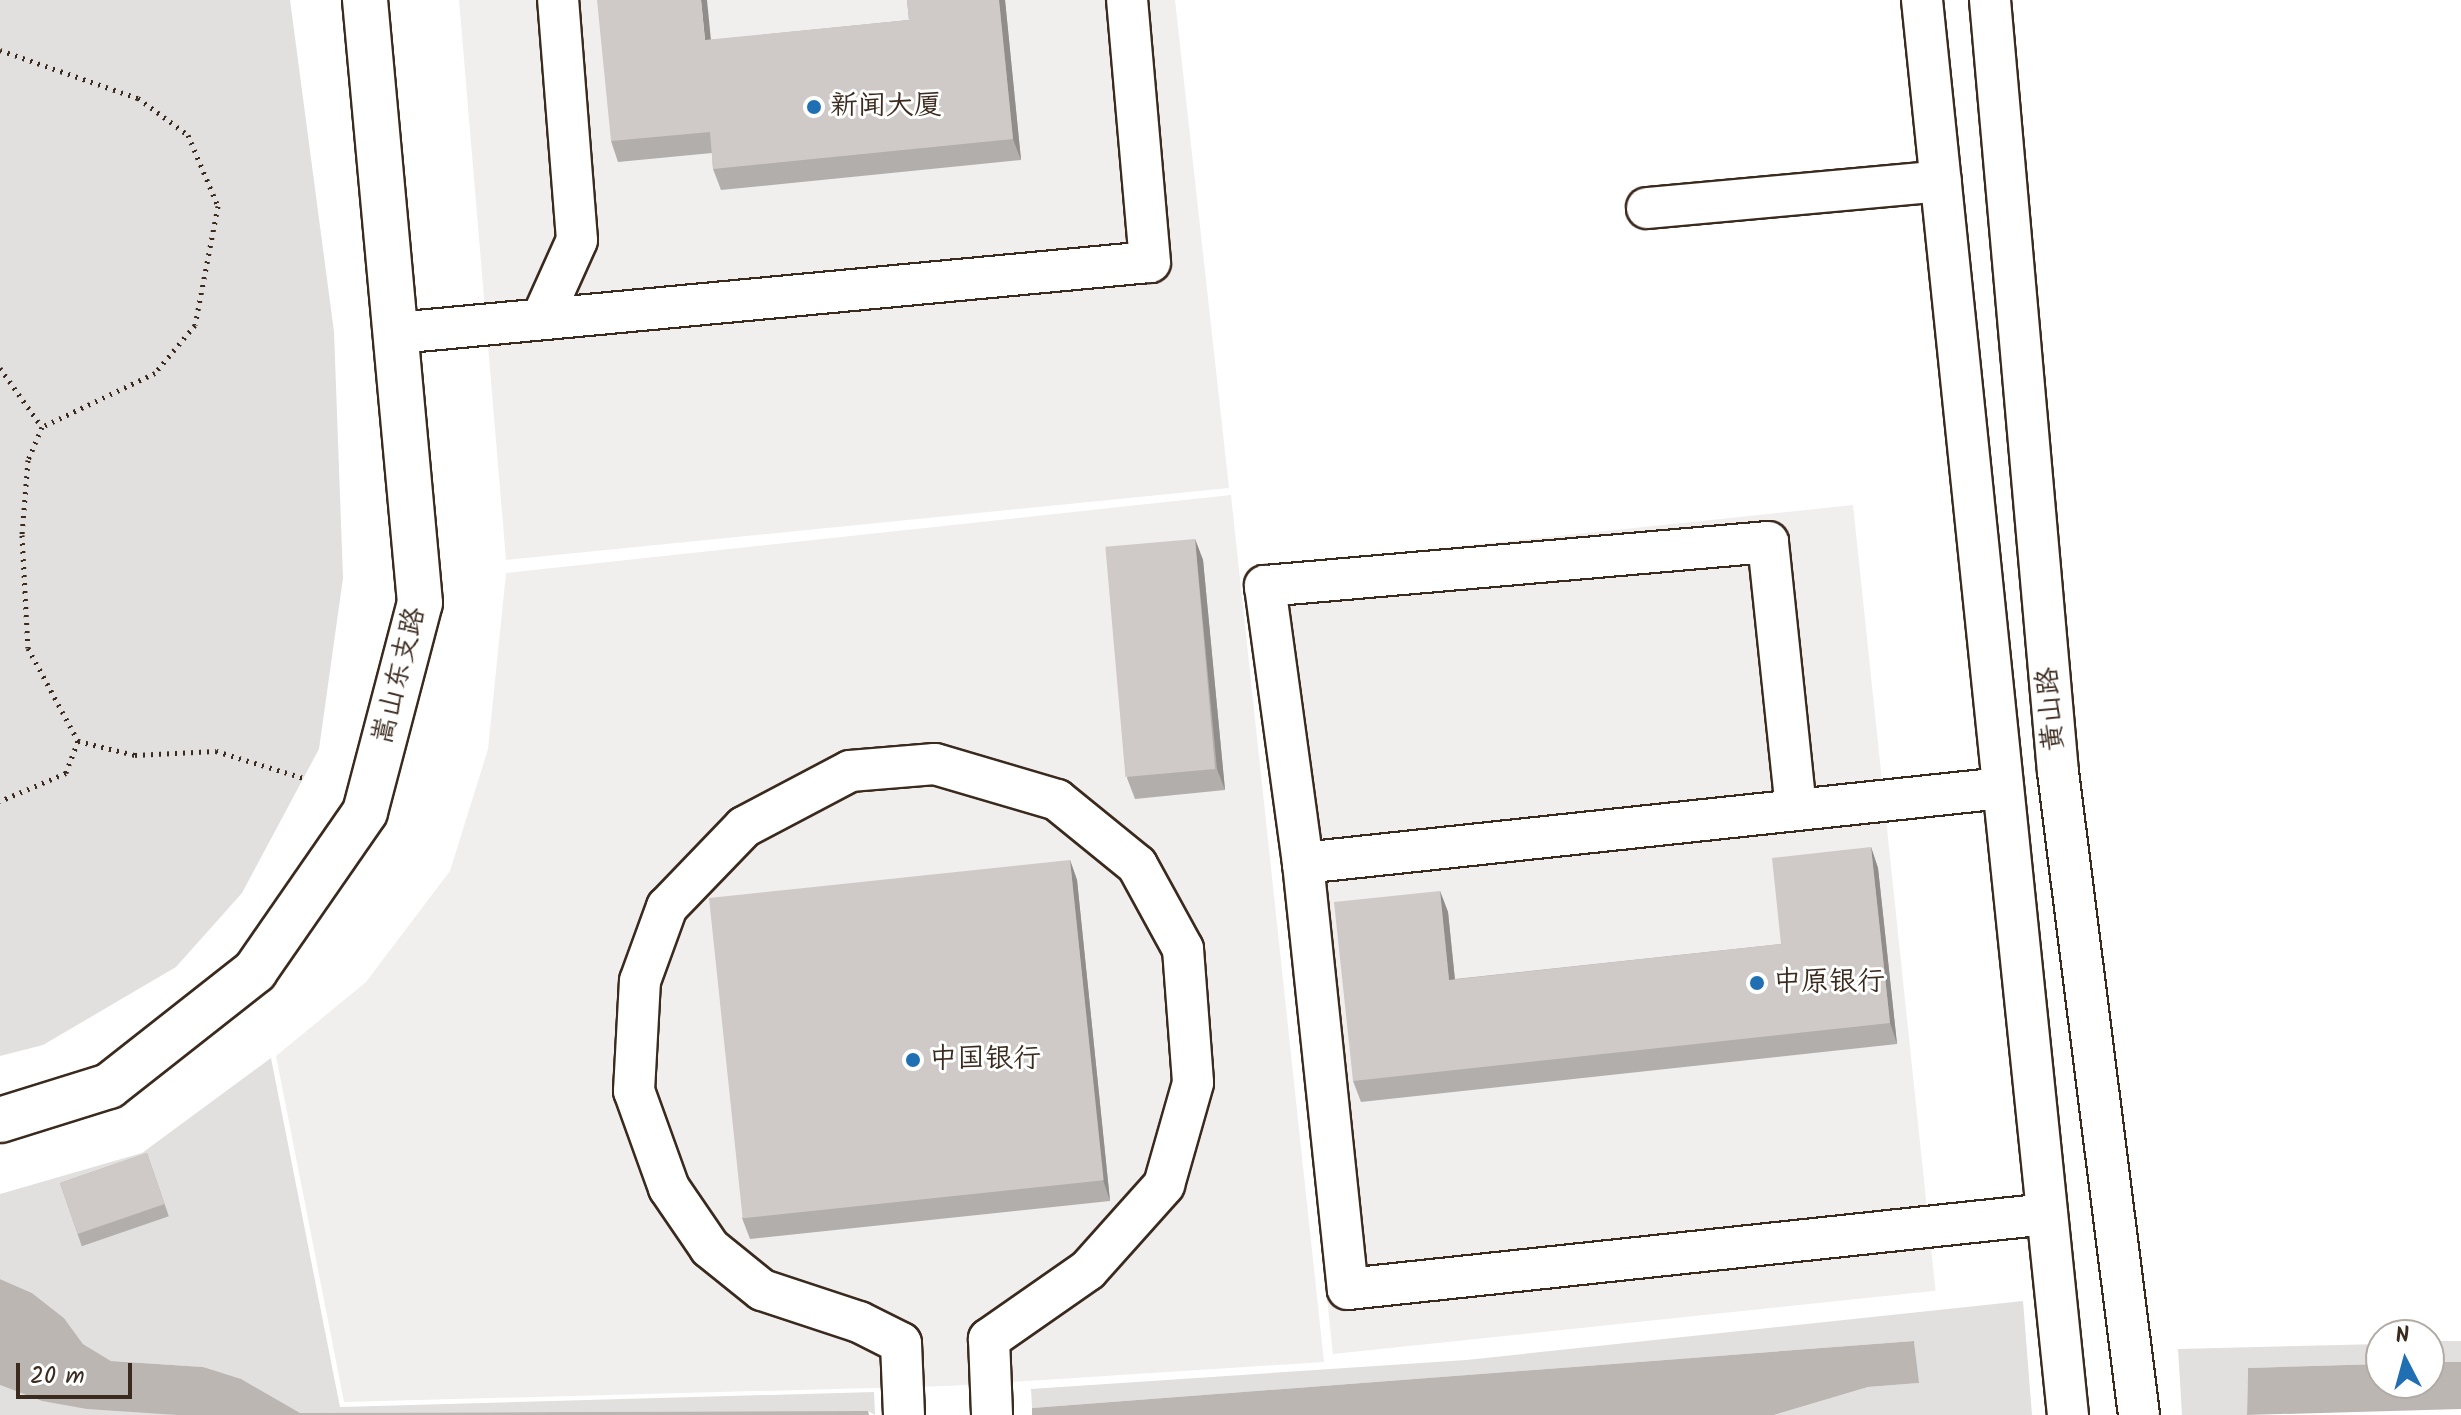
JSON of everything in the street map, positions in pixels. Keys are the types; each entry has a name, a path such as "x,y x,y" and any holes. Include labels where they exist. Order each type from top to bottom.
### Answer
{"main road":[{"name":"嵩山东支路","path":"0,1120 109,1086 255,971 365,812 420,603 365,0"}],"street":[{"path":"542,318 577,240 558,0"},
{"path":"397,333 1150,262 1127,0"},
{"name":"黄山路","path":"1922,0 2068,1415"},
{"name":"黄山路","path":"1990,0 2058,772 2139,1415"},
{"path":"1647,208 1941,181"},
{"path":"1796,809 1768,542 1265,586 1303,863 1348,1289 2047,1214"},
{"path":"904,1415 901,1343 859,1322 762,1290 710,1248 669,1188 634,1091 640,981 667,907 744,827 850,771 935,764 1057,800 1137,865 1183,949 1193,1083 1164,1185 1088,1270 989,1339 992,1415"},
{"path":"1303,863 2003,788"}],"path":[{"path":"0,50 138,98 188,135 218,206 195,325 155,373 42,427 28,460 22,535 28,648 78,741 135,755 216,751 304,778"},
{"path":"0,368 42,427"},
{"path":"0,801 66,773 78,741"}],"shaded area":[{"path":"0,0 290,0 334,332 343,578 319,749 242,893 176,967 43,1045 0,1056"},
{"path":"459,0 1175,0 1229,488 506,560"},
{"path":"1231,495 1324,1362 948,1386 344,1402 276,1056 366,982 450,871 488,749 506,573"},
{"path":"1853,505 1936,1291 1333,1354 1250,568"},
{"path":"271,1058 340,1407 874,1392 875,1415 868,1411 300,1413 203,1367 111,1361 83,1344 64,1318 32,1293 0,1279 0,1194 142,1153"},
{"path":"0,1279 32,1293 64,1318 83,1344 111,1361 203,1367 241,1379 300,1413 868,1411 869,1415 177,1415 87,1409 42,1401 0,1385"},
{"path":"2023,1301 2032,1415 1774,1415 1868,1387 1918,1383 1914,1341 1032,1408 1031,1389 1466,1360"},
{"path":"1914,1341 1919,1383 1868,1387 1774,1415 1032,1415 1032,1408"},
{"path":"2445,1341 2461,1341 2461,1362 2445,1362"},
{"path":"2365,1344 2365,1364 2248,1368 2247,1415 2182,1415 2178,1349"},
{"path":"2445,1362 2461,1362 2461,1409 2247,1415 2248,1368 2365,1364 2365,1399 2445,1399"},
{"path":"0,1385 42,1401 177,1415 0,1415"}],"building":[{"name":"新闻大厦","path":"597,0 701,0 705,40 909,20 907,0 999,0 1013,139 713,169 710,132 611,141"},
{"path":"1195,539 1215,769 1125,777 1105,547"},
{"name":"中原银行","path":"1871,847 1890,1023 1353,1081 1334,902 1440,891 1449,980 1781,944 1772,858"},
{"name":"中国银行","path":"1070,860 1104,1180 743,1218 709,898"},
{"path":"147,1153 165,1204 78,1234 60,1183"}],"place":[{"name":"新闻大厦","path":"814,107"},
{"name":"中原银行","path":"1757,983"},
{"name":"中国银行","path":"913,1060"}]}
